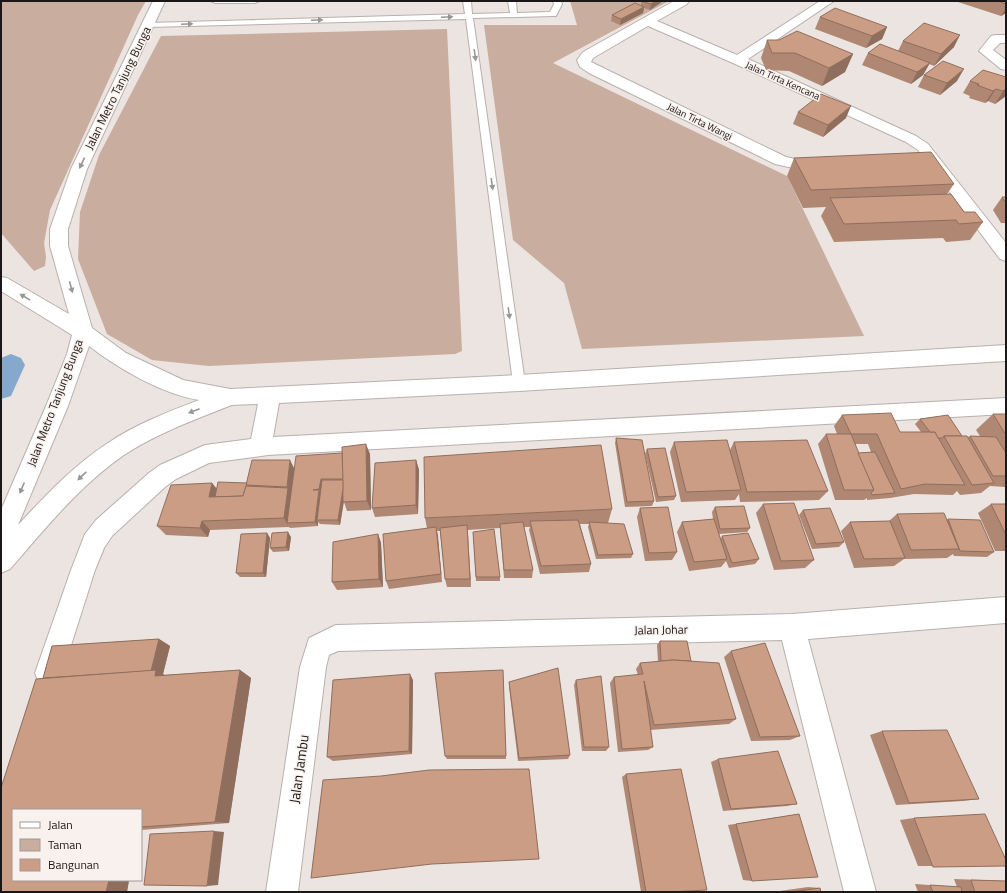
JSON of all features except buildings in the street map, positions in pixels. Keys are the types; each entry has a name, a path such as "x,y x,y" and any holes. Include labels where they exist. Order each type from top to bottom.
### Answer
{"street":[{"name":"Jalan Metro Tanjung Bunga","path":"1,537 57,406 77,354 83,332 60,246 59,229 79,169 159,1"},
{"name":"Jalan Tirta Wangi","path":"684,1 588,55 584,60 585,64 594,70 781,161 812,168 833,169"},
{"path":"738,60 828,1"},
{"name":"Jalan Tirta Kencana","path":"647,21 905,134 923,147 1006,255"},
{"path":"1006,39 996,39 986,51 1006,66"},
{"path":"923,166 938,166"},
{"path":"1,283 83,332 119,358 165,381 194,391 230,397 519,383 1006,353"},
{"path":"260,447 270,395"},
{"path":"1,561 82,476 101,460 158,426 230,397"},
{"path":"43,691 83,570 94,542 104,528 157,480 168,472 205,454 260,447 1006,406"},
{"name":"Jalan Johar","path":"318,647 336,638 792,627 1006,610"},
{"path":"792,627 860,892"},
{"name":"Jalan Jambu","path":"282,892 313,667 318,647"}],"lane":[{"path":"215,1 255,1"},
{"path":"467,1 519,383"},
{"path":"512,1 514,16"},
{"path":"148,25 553,14 558,4 557,1"}],"green space":[{"path":"1,1 146,1 138,15 50,210 44,243 46,257 45,266 34,271 1,233"},
{"path":"570,1 669,1 553,63 787,176 864,336 582,349 564,283 513,240 484,25 577,25"},
{"path":"447,29 462,351 455,354 209,366 152,360 107,334 78,259 80,212 99,155 161,36"}],"waterway":[{"path":"1,388 11,365"}]}
